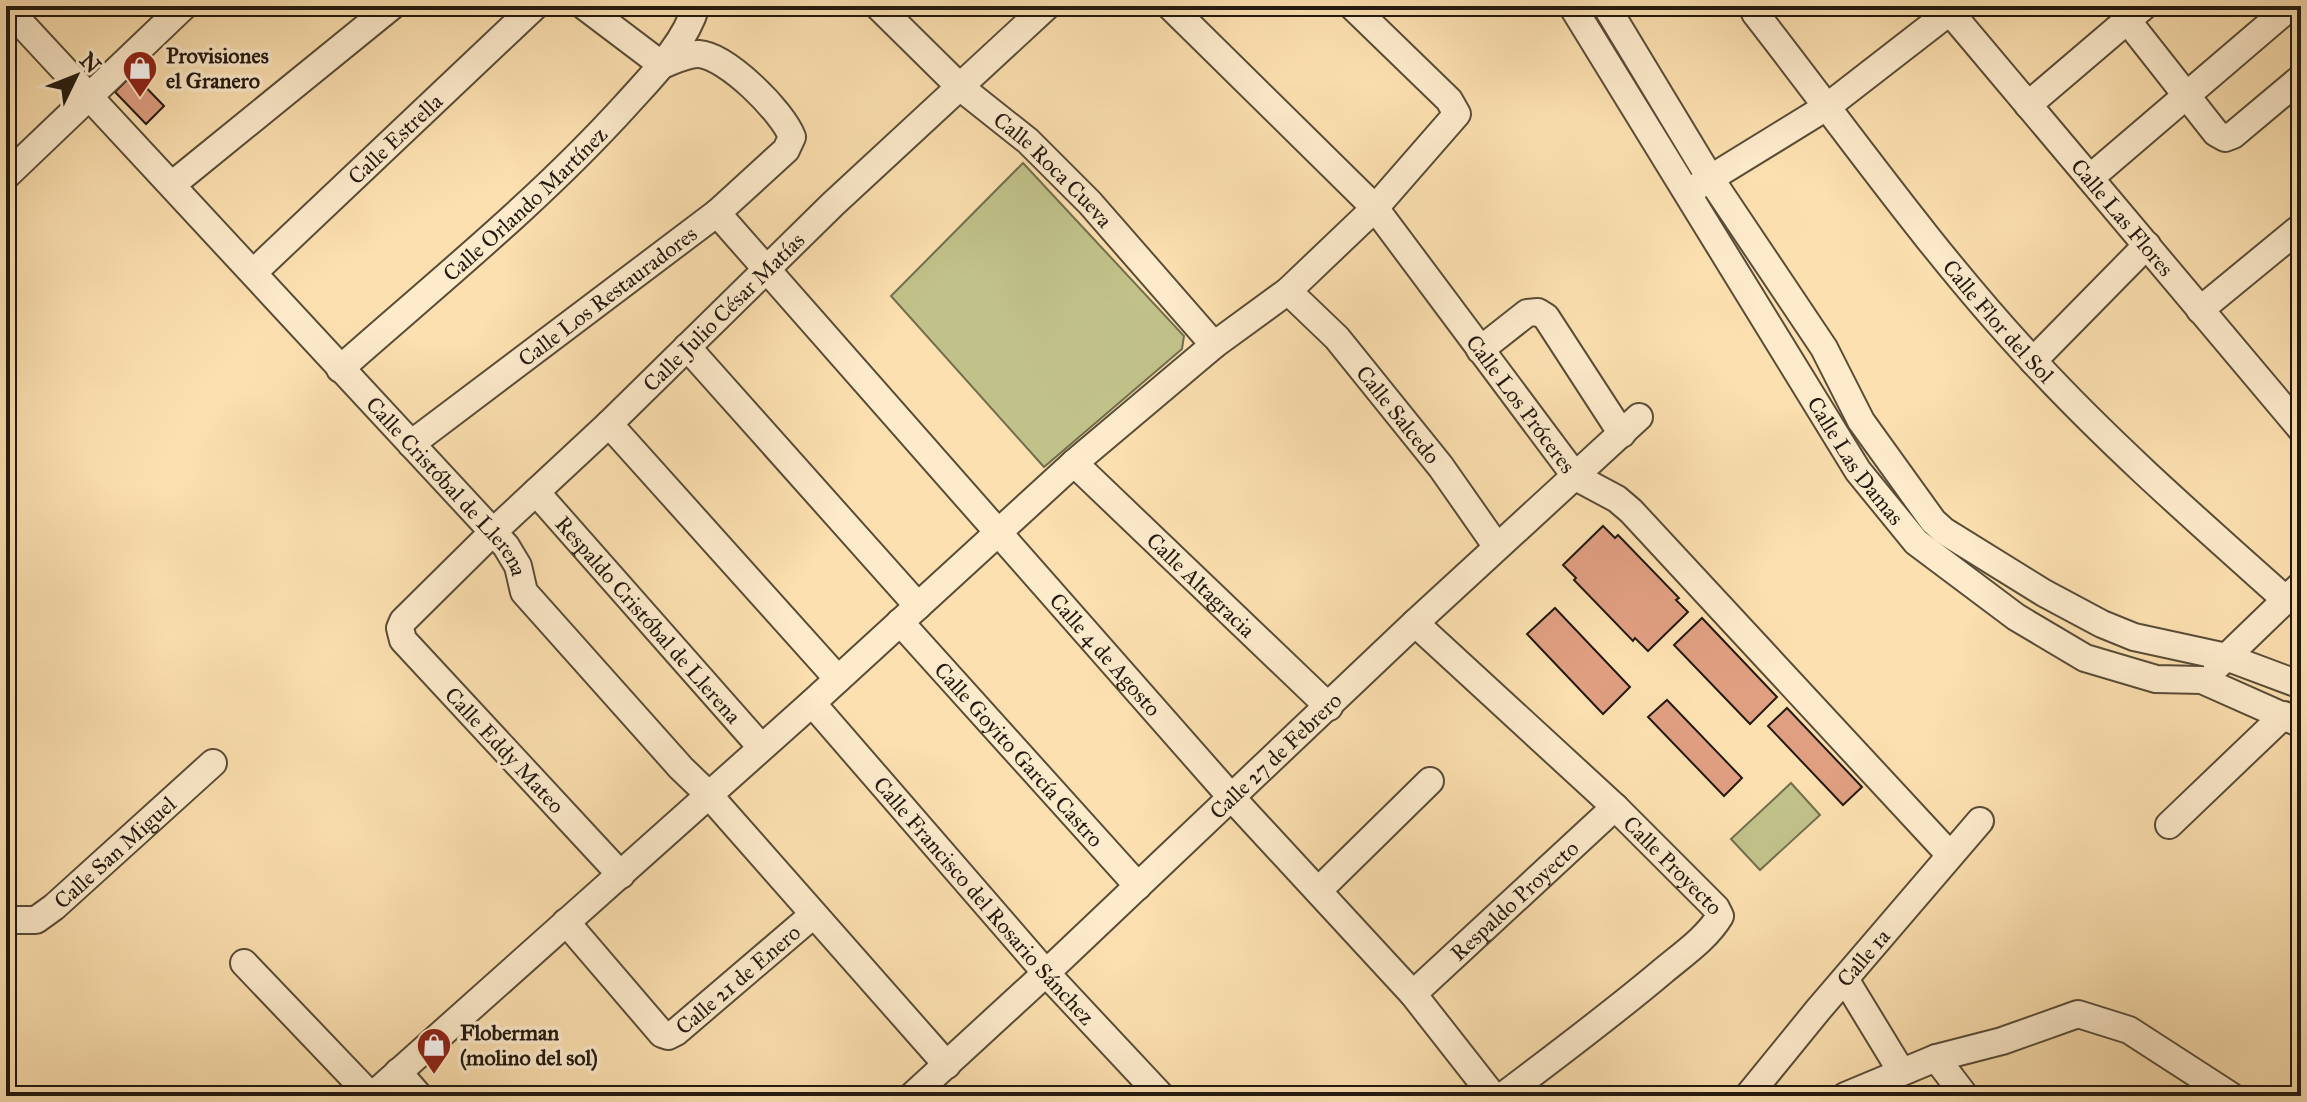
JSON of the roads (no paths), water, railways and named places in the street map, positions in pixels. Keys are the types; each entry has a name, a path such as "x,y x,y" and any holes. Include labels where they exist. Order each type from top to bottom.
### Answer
{"street":[{"path":"6,176 184,6"},
{"path":"173,184 392,6"},
{"name":"Calle Estrella","path":"254,272 535,6"},
{"path":"584,6 662,65"},
{"name":"Calle Roca Cueva","path":"879,6 960,87 1028,141 1079,193 1214,345"},
{"name":"Calle Julio César Matías","path":"403,621 833,204 1047,6"},
{"name":"Calle Los Próceres","path":"1170,6 1375,208 1576,477 1617,499 1631,511 1950,855"},
{"path":"244,963 372,1096 812,703 1074,463 1214,345 1288,291 1375,208 1457,114 1449,100 1352,6"},
{"name":"Calle Las Damas","path":"1572,6 1858,471 1916,542 2016,617 2085,658 2156,679 2202,680 2292,720"},
{"name":"Calle Flor del Sol","path":"1753,6 1755,13 1931,244 2033,361 2116,448 2294,592"},
{"path":"2090,178 2291,6"},
{"name":"Calle Cristóbal de Llerena","path":"6,7 506,546 518,566 524,592 681,768 708,794 947,1065"},
{"path":"1685,194 1828,106 1951,8"},
{"name":"Calle Las Flores","path":"1951,8 2028,105 2301,429"},
{"path":"1589,32 1610,12"},
{"name":"Calle Las Damas","path":"1610,12 1710,178 1824,348 1861,421 1933,521 1944,531 2044,593 2102,624 2134,637 2226,657 2301,685"},
{"name":"Calle Orlando Martínez","path":"340,369 575,160 662,65 694,13"},
{"path":"2028,105 2136,13 2186,96 2216,133 2225,138 2233,135 2301,78"},
{"name":"Calle Los Restauradores","path":"411,444 717,213 786,150 792,137 787,122 726,64 713,56 695,53 662,65"},
{"name":"Calle 4 de Agosto","path":"717,213 1232,798 1413,994 1493,1096"},
{"path":"2200,310 2301,227"},
{"path":"2033,361 2147,245"},
{"name":"Calle Salcedo","path":"1288,291 1337,338 1441,467 1497,547"},
{"name":"Calle 27 de Febrero","path":"912,1096 1415,623 1631,426 1546,317 1538,312 1527,313 1480,350"},
{"name":"Calle Goyito García Castro","path":"687,347 1138,886"},
{"path":"609,424 838,679"},
{"name":"Calle Altagracia","path":"1074,463 1329,707"},
{"name":"Respaldo Cristóbal de Llerena","path":"536,492 761,747"},
{"path":"1916,542 1933,521"},
{"path":"2202,680 2294,592"},
{"name":"Calle Eddy Mateo","path":"403,621 400,628 403,640 621,875"},
{"name":"Calle Proyecto","path":"1415,623 1615,807 1716,908 1720,916 1692,946 1618,1009 1503,1096"},
{"name":"Calle Francisco del Rosario Sánchez","path":"812,703 1046,973 1161,1096"},
{"path":"2169,825 2292,720"},
{"name":"Calle San Miguel","path":"6,920 36,920 54,907 213,763"},
{"path":"1319,890 1430,781"},
{"name":"Respaldo Proyecto","path":"1413,994 1615,807"},
{"name":"Calle 1a","path":"1748,1096 1980,821"},
{"name":"Calle 21 de Enero","path":"566,922 662,1034 668,1036 813,915"},
{"path":"1845,979 1901,1071"},
{"path":"1845,1096 1936,1058 2002,1041 2078,1014 2129,1030 2231,1096"},
{"path":"1936,1058 1965,1096"},
{"path":"398,1072 419,1096"}],"place":[{"name":"Provisiones el Granero","path":"140,99"},
{"name":"Floberman (molino del sol)","path":"434,1076"}]}
